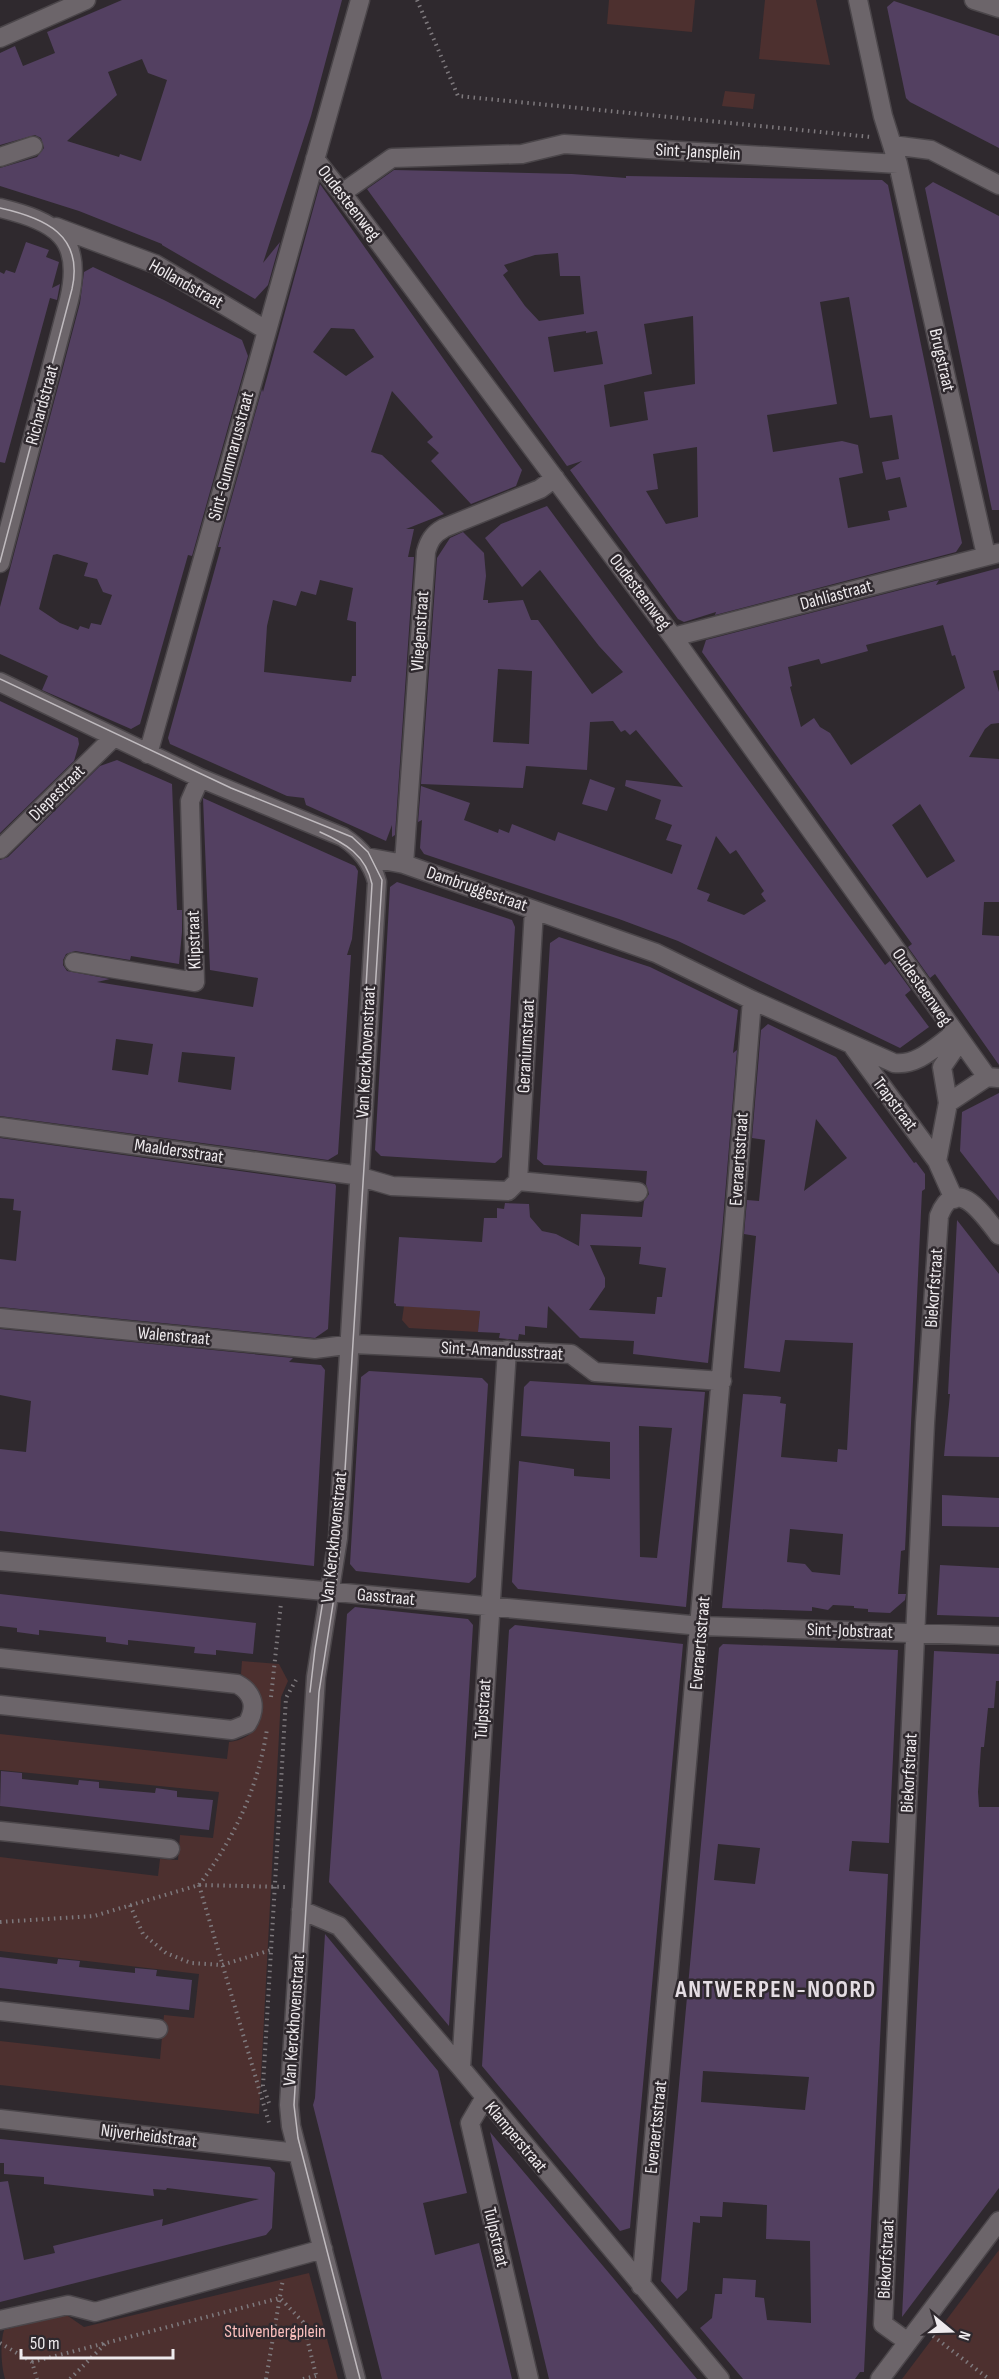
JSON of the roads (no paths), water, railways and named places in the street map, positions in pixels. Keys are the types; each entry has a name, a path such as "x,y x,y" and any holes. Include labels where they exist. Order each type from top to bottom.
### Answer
{"street":[{"path":"0,38 86,0"},
{"path":"315,159 360,0"},
{"path":"858,0 883,116 898,164"},
{"path":"974,0 999,8"},
{"name":"Sint-Jansplein","path":"342,193 392,158 522,154 564,144 898,164"},
{"path":"892,145 931,150 999,184"},
{"path":"0,157 33,146"},
{"name":"Oudesteenweg","path":"315,159 673,637 955,1033"},
{"name":"Sint-Gummarusstraat","path":"148,754 315,159"},
{"name":"Brugstraat","path":"898,164 993,554"},
{"name":"Hollandstraat","path":"0,208 155,264 266,330"},
{"name":"Hollandstraat","path":"35,219 56,231 69,246"},
{"name":"Richardstraat","path":"0,563 71,290 74,268 69,246"},
{"name":"Vliegenstraat","path":"404,864 426,552 429,541 444,528 540,489 555,478"},
{"name":"Dahliastraat","path":"673,637 993,554"},
{"path":"0,682 200,778 343,837 366,857"},
{"name":"Diepestraat","path":"0,849 114,737"},
{"name":"Klipstraat","path":"74,962 195,982 190,801 200,778"},
{"name":"Dambruggestraat","path":"366,857 404,864 656,953 752,1000 894,1063 904,1064 922,1057 955,1033"},
{"name":"Van Kerckhovenstraat","path":"323,2249 291,2126 289,2105 316,1677 338,1538 377,882 366,857"},
{"name":"Geraniumstraat","path":"518,1181 534,910"},
{"name":"Everaertsstraat","path":"640,2286 672,1965 752,1000"},
{"path":"955,1033 993,1078 948,1103 942,1067 953,1050 955,1033"},
{"name":"Trapstraat","path":"852,1046 938,1161 954,1199"},
{"name":"Trapstraat","path":"938,1161 948,1103"},
{"name":"Maaldersstraat","path":"0,1127 358,1177 392,1186 508,1191 518,1181"},
{"path":"518,1181 638,1192"},
{"path":"954,1199 962,1198 975,1204 999,1235"},
{"name":"Biekorfstraat","path":"908,2342 884,2324 925,1424 939,1216 946,1204 954,1199"},
{"name":"Walenstraat","path":"0,1318 315,1349 349,1344"},
{"name":"Sint-Amandusstraat","path":"349,1344 571,1354 595,1372 722,1381"},
{"name":"Tulpstraat","path":"460,2068 507,1350"},
{"name":"Gasstraat","path":"0,1560 701,1626"},
{"name":"Sint-Jobstraat","path":"701,1626 999,1636"},
{"path":"0,1658 237,1684 250,1695 253,1710 247,1724 232,1730 0,1705"},
{"path":"0,1831 170,1849"},
{"name":"Klamperstraat","path":"301,1911 339,1926 720,2379"},
{"path":"0,2011 158,2029"},
{"name":"Tulpstraat","path":"484,2098 470,2122 529,2379"},
{"name":"Nijverheidstraat","path":"0,2119 298,2153"},
{"path":"880,2379 999,2221"},
{"path":"0,2320 68,2305 95,2312 323,2249 356,2379"}],"tram line":[{"path":"0,208 32,217 57,232 66,242 72,255 74,270 72,289 0,562"},
{"path":"0,679 231,788 352,837 368,852 382,880 340,1550 319,1692 294,2105 298,2138 360,2379"},
{"path":"320,832 353,851 365,865 372,884 361,1073"},
{"path":"310,1692 331,1552"}],"district":[{"name":"ANTWERPEN-NOORD","path":"776,1989"}],"park label":[{"name":"Stuivenbergplein","path":"275,2331"}]}
